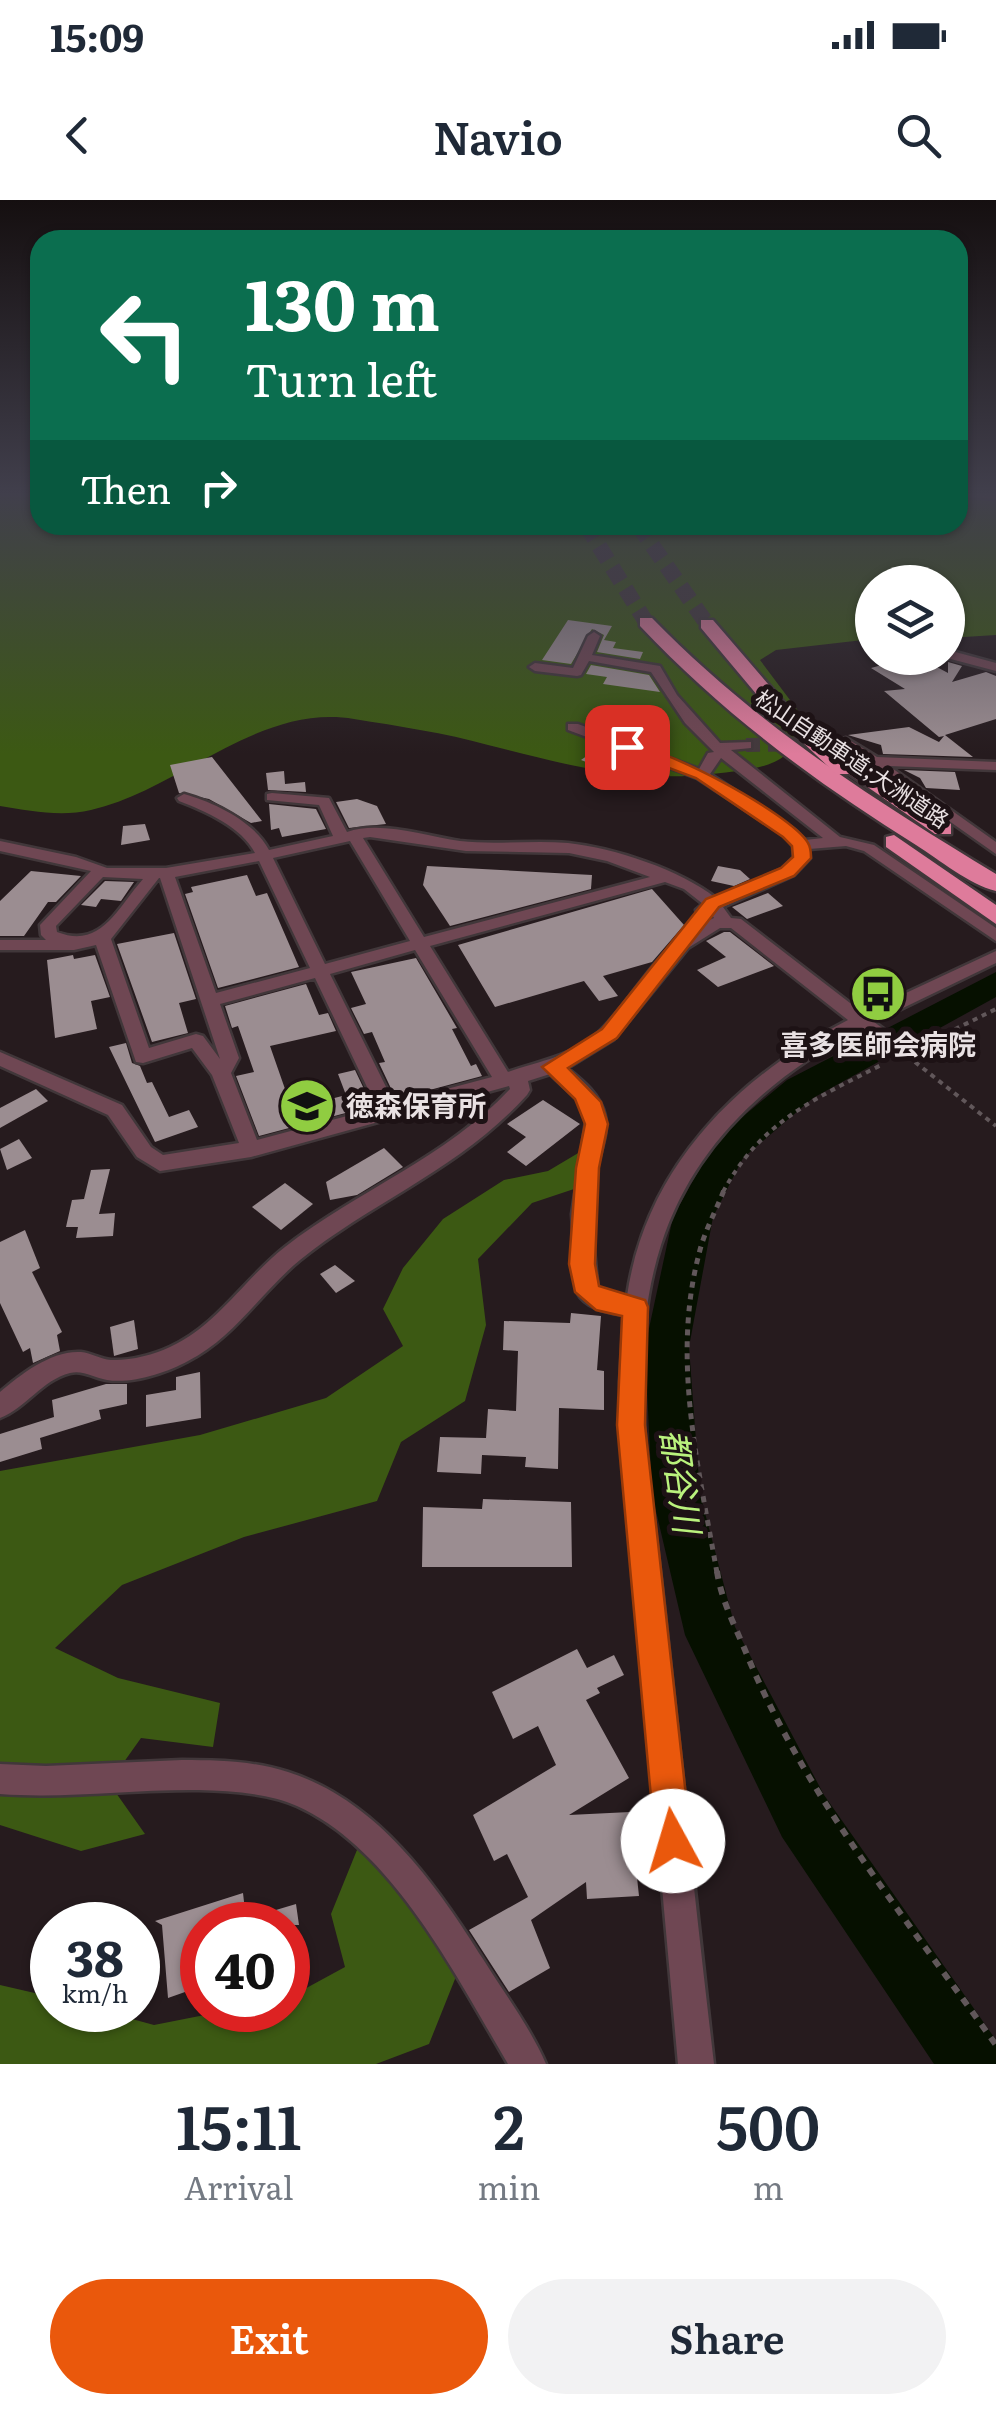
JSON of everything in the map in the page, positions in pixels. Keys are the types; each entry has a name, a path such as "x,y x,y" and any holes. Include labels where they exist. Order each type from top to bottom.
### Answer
{"highway":[{"name":"松山自動車道;大洲道路","path":"646,622 768,744 996,882"},
{"name":"松山自動車道;大洲道路","path":"707,624 798,728 906,825"},
{"path":"906,825 996,862"},
{"path":"906,825 996,917"}],"street":[{"path":"535,667 577,672 594,636"},
{"path":"585,657 656,669 675,704 722,750 836,840"},
{"path":"965,659 996,667"},
{"path":"573,727 702,775 801,845 836,840 858,844 893,862 996,936"},
{"path":"834,744 846,742 996,849"},
{"path":"702,775 713,756 746,745"},
{"path":"874,761 996,766"},
{"path":"0,1407 24,1385 76,1362 113,1370 174,1357 222,1324 291,1254 368,1201 436,1167 498,1117 520,1090 324,802 272,797"},
{"path":"184,798 215,810 257,842 389,1114"},
{"path":"0,846 104,873 158,874 370,832 466,846 569,848 670,876 712,903 724,920"},
{"path":"0,1058 114,1110 144,1152 160,1163 251,1148 389,1114 553,1067 609,1034 695,930 712,903 788,872 802,858 801,845"},
{"path":"0,862 99,871"},
{"path":"74,945 46,930 99,871"},
{"path":"0,944 74,945 102,938 158,874"},
{"path":"158,874 213,1000 230,1058 222,1072"},
{"path":"213,1000 670,876"},
{"path":"695,930 724,920 735,923 902,1052"},
{"path":"102,938 143,1057 196,1040 222,1072 251,1148"},
{"path":"696,2064 631,1425 636,1307 648,1252 668,1200 705,1140 744,1098 796,1060 868,1026 996,956"},
{"path":"553,1067 583,1093 593,1108 596,1124 587,1168 582,1264 588,1292 605,1302 636,1307"},
{"path":"0,1779 38,1783 182,1774 270,1782 322,1802 369,1840 435,1916 528,2064"}],"path":[{"path":"996,1008 848,1079 789,1112 754,1148 725,1188 699,1254 687,1326 691,1421 720,1590 758,1683 814,1788 996,2045"},
{"path":"902,1052 996,1126"}],"green space":[{"path":"0,580 855,580 855,641 776,650 760,660 808,724 784,756 751,769 689,776 631,775 421,730 319,717 252,735 124,800 80,812 0,806"},
{"path":"965,580 996,580 996,635 965,637"},
{"path":"585,1149 580,1187 532,1203 478,1259 486,1325 465,1401 401,1442 377,1501 244,1537 122,1585 55,1648 118,1678 220,1703 213,1747 141,1738 109,1783 145,1834 81,1851 0,1825 0,1471 200,1435 326,1398 403,1346 383,1309 403,1268 443,1219 504,1180 548,1171"},
{"path":"359,1845 424,1921 457,1974 429,2044 376,2064 0,2064 0,1985 30,1992 30,2032 160,2032 160,2024 180,2020 180,2032 310,2032 310,1986 345,1967 331,1914"}],"building":[{"path":"568,620 612,626 604,640 616,642 613,648 643,652 640,659 597,652 604,635 592,629 571,664 542,660"},
{"path":"591,665 649,675 660,692 603,684 607,677 586,674"},
{"path":"986,672 996,676 996,719 945,735 973,757 883,754 881,745 848,735 909,727 939,742 944,736 939,737 884,691 905,689 882,675 956,675 952,682"},
{"path":"601,746 661,773 640,783 581,760"},
{"path":"212,757 262,821 251,823 209,799 179,793 170,765"},
{"path":"904,770 955,772 960,790 926,788 920,778"},
{"path":"284,771 285,784 305,782 306,792 268,790 266,773"},
{"path":"357,799 377,806 386,824 349,828 336,802"},
{"path":"269,804 316,809 326,829 282,837 279,828 271,830"},
{"path":"145,824 150,840 121,845 123,826"},
{"path":"427,866 592,875 591,889 450,926 423,885"},
{"path":"718,866 740,870 750,879 734,886 711,881"},
{"path":"31,871 81,876 56,902 48,902 24,936 0,936 0,901"},
{"path":"247,875 256,896 267,893 299,967 218,988 185,894 193,892 191,887"},
{"path":"105,881 134,882 121,901 101,899 96,907 81,905"},
{"path":"652,889 684,925 652,962 603,976 618,996 599,1001 584,981 495,1007 458,945"},
{"path":"768,893 783,906 747,919 732,907"},
{"path":"730,932 774,966 718,987 697,970 726,957 706,941"},
{"path":"174,933 196,999 179,1003 188,1033 152,1042 117,944"},
{"path":"73,955 74,959 95,955 110,997 91,1001 97,1029 55,1038 47,960"},
{"path":"416,958 457,1028 452,1029 471,1066 476,1064 482,1076 396,1099 379,1063 385,1062 372,1032 364,1034 351,1008 366,1004 351,972"},
{"path":"306,984 319,1015 328,1013 336,1031 270,1046 292,1109 346,1095 338,1074 355,1070 372,1106 259,1136 236,1076 254,1072 238,1026 232,1028 225,1006"},
{"path":"126,1043 132,1063 140,1066 147,1083 152,1082 169,1117 189,1110 198,1127 155,1142 109,1047"},
{"path":"36,1089 48,1101 0,1128 0,1108"},
{"path":"543,1100 580,1124 526,1166 507,1152 526,1137 507,1124"},
{"path":"19,1139 32,1158 7,1170 0,1149"},
{"path":"384,1148 403,1167 357,1195 330,1200 326,1182"},
{"path":"110,1169 99,1214 115,1213 113,1236 76,1238 78,1227 66,1227 72,1200 84,1199 91,1170"},
{"path":"285,1183 313,1204 281,1230 252,1207"},
{"path":"25,1230 40,1268 32,1272 62,1332 57,1335 60,1351 33,1363 30,1348 23,1352 0,1303 0,1242"},
{"path":"335,1265 355,1281 336,1293 320,1274"},
{"path":"571,1313 601,1316 597,1370 604,1371 604,1410 559,1408 558,1469 525,1467 526,1457 482,1455 481,1474 437,1472 440,1437 486,1438 488,1409 516,1411 518,1351 503,1350 504,1321 570,1323"},
{"path":"134,1320 138,1349 114,1356 110,1327"},
{"path":"200,1372 201,1418 146,1427 146,1395 176,1390 176,1377"},
{"path":"106,1384 127,1384 127,1404 99,1410 101,1419 40,1438 42,1449 0,1462 0,1434 54,1417 52,1400"},
{"path":"483,1499 571,1502 572,1567 422,1567 423,1507 482,1509"},
{"path":"577,1649 587,1668 614,1655 624,1675 597,1688 600,1693 586,1700 629,1778 569,1815 630,1812 639,1896 587,1899 586,1882 531,1920 550,1968 509,1992 469,1930 528,1897 507,1854 494,1861 473,1815 556,1765 538,1726 513,1739 492,1692"},
{"path":"243,1893 244,1902 215,1902"},
{"path":"180,1913 180,1994 168,1998 162,1925 160,1919"}],"waterway":[{"name":"都谷川","path":"973,2064 803,1816 711,1635 676,1494 667,1347 693,1217 729,1149 800,1089 996,983"}],"tunnel":[{"path":"620,580 646,622"},
{"path":"676,580 707,624"},
{"path":"746,745 829,744"}],"place":[{"name":"喜多医師会病院","path":"878,994"},
{"name":"徳森保育所","path":"307,1106"}],"route":[{"path":"627,747 702,775 790,833 801,845 802,858 788,872 712,903 695,930 609,1034 553,1067 583,1093 593,1108 596,1124 587,1168 582,1264 588,1292 605,1302 636,1307 631,1425 673,1841"}]}
